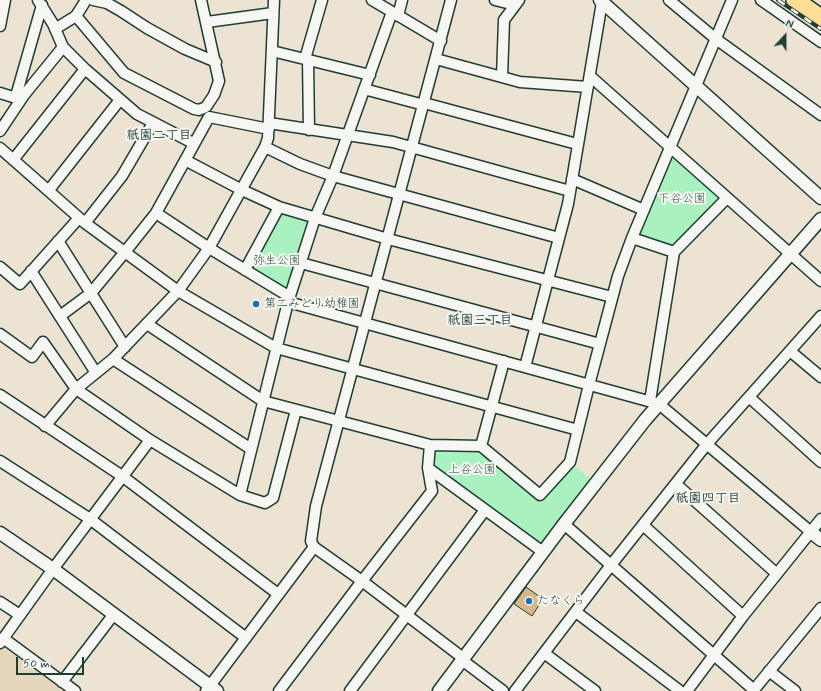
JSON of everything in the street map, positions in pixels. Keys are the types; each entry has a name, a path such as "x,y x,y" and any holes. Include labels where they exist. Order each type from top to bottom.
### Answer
{"highway":[{"path":"795,0 821,18"}],"street":[{"path":"1,20 5,0"},
{"path":"55,29 76,16 86,0"},
{"path":"93,0 121,11 184,49 216,62"},
{"path":"76,16 124,72 194,109 199,110 206,107 214,95 219,81 201,0"},
{"path":"45,426 76,389 114,359 178,291 209,248 242,190 265,147 268,138 274,0"},
{"path":"309,130 306,59 322,0"},
{"path":"372,0 441,41"},
{"path":"240,495 276,348 289,300 315,218 333,176 364,89 402,0"},
{"path":"452,0 316,506 311,542 314,547 407,615 503,691"},
{"path":"495,0 517,3 504,20 502,77"},
{"path":"669,0 716,39 821,115"},
{"path":"147,324 263,401 430,445 481,446 540,495 570,462 618,276 632,238 732,0"},
{"path":"761,0 821,42"},
{"path":"40,2 63,47 85,69 120,101 137,114 193,144"},
{"path":"20,96 40,2"},
{"path":"525,367 570,191 577,144 604,2"},
{"path":"604,2 821,198"},
{"path":"207,22 273,13"},
{"path":"0,131 20,96 63,47"},
{"path":"272,50 370,75"},
{"path":"436,59 526,83 588,87"},
{"path":"13,160 85,69"},
{"path":"590,76 821,282"},
{"path":"364,89 577,144"},
{"path":"0,92 13,97 20,96"},
{"path":"49,190 120,101"},
{"path":"60,316 90,293 156,213 208,117 269,126 348,134 393,142 570,191"},
{"path":"0,266 20,284 58,241 82,220 122,176 153,123"},
{"path":"265,147 300,164 333,176 559,238"},
{"path":"0,148 82,220 178,291 276,348 578,430"},
{"path":"185,160 242,190 279,207 388,239 612,297"},
{"path":"572,179 644,210"},
{"path":"654,402 674,252 727,198"},
{"path":"246,270 279,207"},
{"path":"156,213 209,248 246,270 289,300 366,324 654,402 707,444 821,540"},
{"path":"439,691 564,524 645,420 654,402 821,219"},
{"path":"632,238 674,252"},
{"path":"58,241 125,347"},
{"path":"301,263 600,344"},
{"path":"31,271 96,373"},
{"path":"515,691 611,565 707,444 821,316"},
{"path":"0,334 32,357 43,342 76,389 150,440 240,495 265,503 273,498 296,410"},
{"path":"790,351 821,377"},
{"path":"114,359 251,449"},
{"path":"481,446 504,361"},
{"path":"0,396 122,476 278,594"},
{"path":"749,397 821,462"},
{"path":"75,691 2,640 90,519 150,440"},
{"path":"430,445 428,468 432,491"},
{"path":"0,461 90,519 246,638"},
{"path":"428,468 543,552"},
{"path":"280,691 442,479"},
{"path":"676,484 777,574"},
{"path":"350,691 485,510"},
{"path":"687,691 743,616 821,519"},
{"path":"564,524 754,691 821,608"},
{"path":"643,525 743,616"},
{"path":"0,533 53,569 114,614 211,689 246,638 314,547"},
{"path":"0,602 20,615"},
{"path":"576,612 680,691"},
{"path":"62,682 114,614"},
{"path":"813,618 821,625"},
{"path":"544,652 595,691"},
{"path":"770,671 795,691"}],"shaded area":[{"path":"4,645 68,691 0,691 0,651"}],"green space":[{"name":"下谷公園","path":"670,147 727,198 674,252 632,238"},
{"name":"弥生公園","path":"279,207 315,218 290,297 245,270"},
{"name":"上谷公園","path":"430,445 481,446 540,495 570,462 595,483 543,552 428,468"}],"building":[{"name":"たなくら","path":"526,587 543,599 532,616 514,604"}],"railway":[{"path":"778,0 821,29"}],"place":[{"name":"第二みどり幼稚園","path":"256,304"},
{"name":"たなくら","path":"529,601"}],"district":[{"name":"祇園二丁目","path":"159,136"},
{"name":"祇園三丁目","path":"480,321"},
{"name":"祇園四丁目","path":"708,499"}]}
